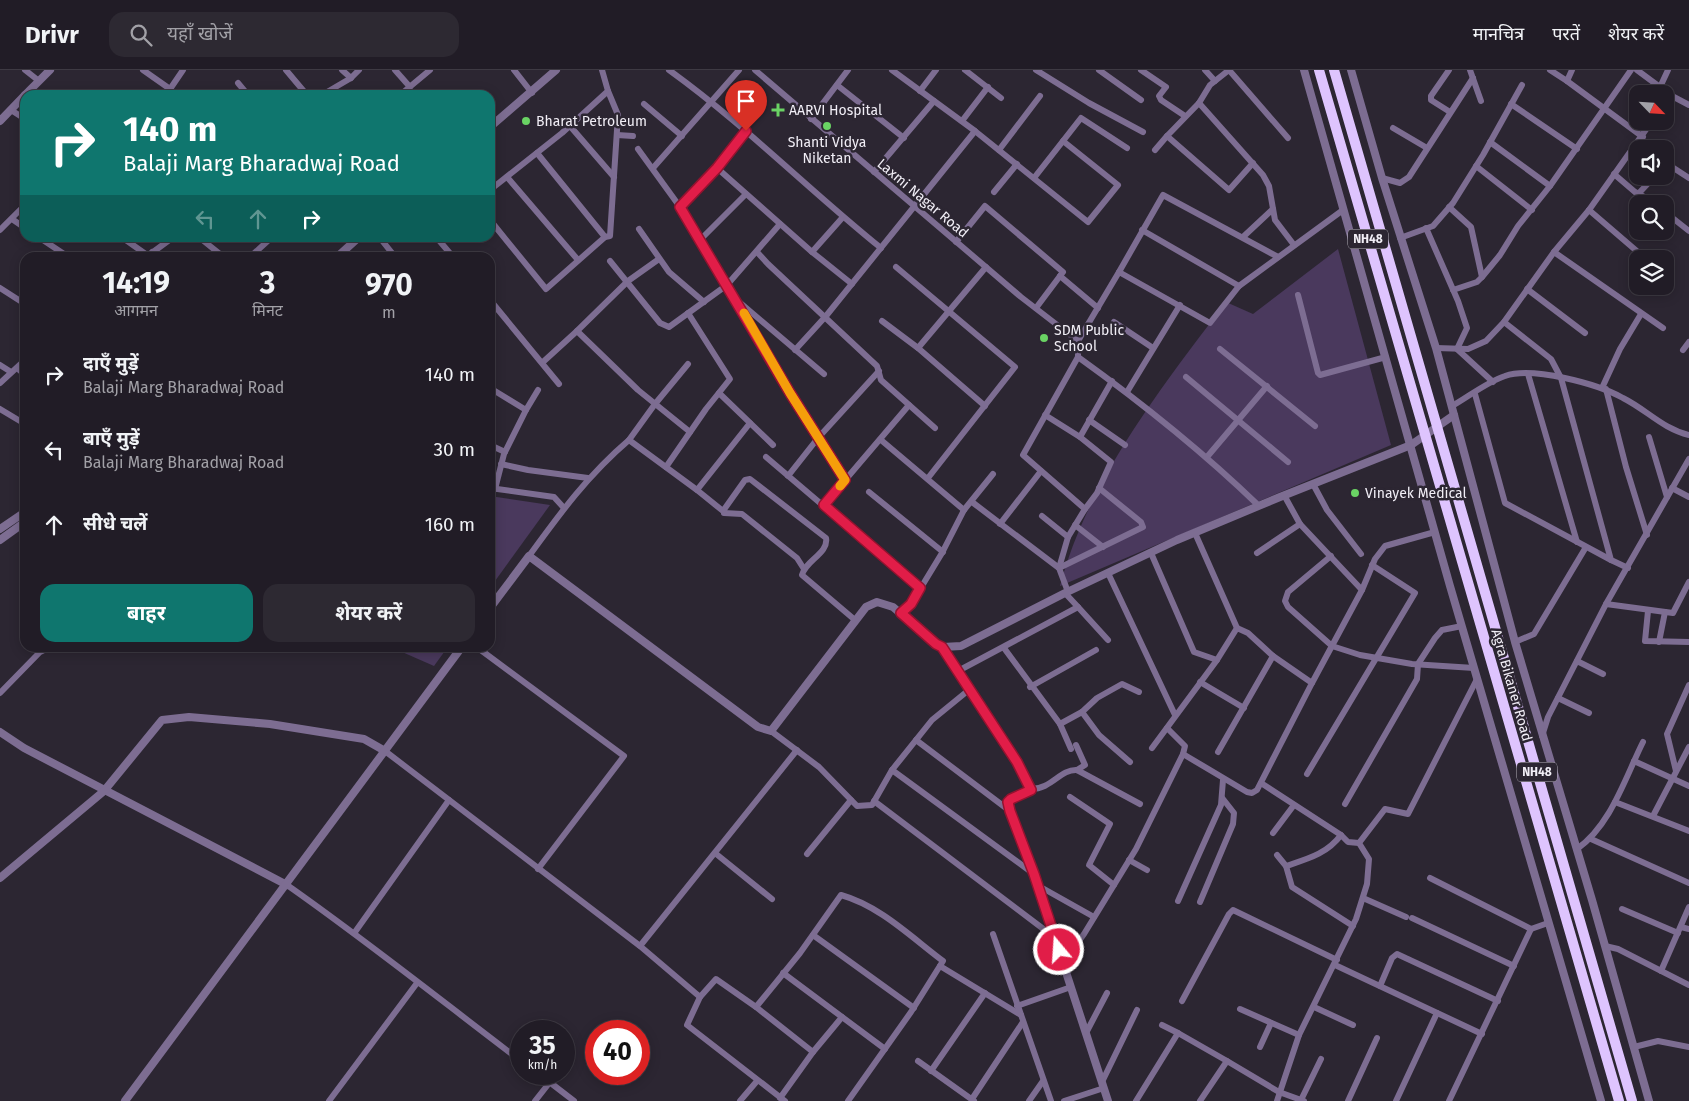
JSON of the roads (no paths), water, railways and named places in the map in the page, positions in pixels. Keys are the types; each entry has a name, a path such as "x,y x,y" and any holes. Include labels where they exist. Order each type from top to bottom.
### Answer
{"highway":[{"name":"Agra Bikaner Road","path":"1319,70 1619,1101"},
{"name":"NH48","path":"1334,70 1632,1101"}],"street":[{"path":"25,70 39,81"},
{"path":"30,90 50,70"},
{"path":"142,70 166,90"},
{"path":"169,90 183,70"},
{"path":"286,70 303,90"},
{"path":"342,70 351,78"},
{"path":"331,90 351,78 359,70"},
{"path":"395,70 410,86"},
{"path":"406,90 430,70"},
{"path":"514,70 532,93"},
{"path":"495,123 532,93 556,70"},
{"path":"495,226 546,289 605,237 610,236 618,115 602,70"},
{"path":"669,70 746,131 881,248"},
{"path":"653,168 739,70"},
{"name":"Laxmi Nagar Road","path":"755,70 956,242 1078,341"},
{"path":"812,119 848,70"},
{"path":"892,70 1000,150 1088,222 1118,185 1063,141"},
{"path":"920,91 936,70"},
{"path":"965,70 1001,98"},
{"path":"1036,70 1089,104 1143,132"},
{"path":"1099,70 1141,100"},
{"path":"1142,70 1166,88 1159,96 1161,100 1185,116"},
{"path":"1205,70 1215,81"},
{"path":"1155,150 1199,103 1215,81 1229,70 1288,138"},
{"path":"1304,70 1477,679 1601,1101"},
{"path":"1352,70 1400,238 1436,348 1515,642 1605,946 1648,1101"},
{"path":"1449,70 1431,96 1431,100 1450,112"},
{"path":"1470,70 1482,101"},
{"path":"1550,70 1643,136"},
{"path":"1567,81 1572,70"},
{"path":"1453,290 1477,282 1500,255 1518,226 1577,149 1630,70"},
{"path":"1637,70 1661,85 1668,70"},
{"path":"1382,178 1400,183 1405,181 1473,78"},
{"path":"238,83 244,90"},
{"path":"837,85 904,138"},
{"path":"1400,238 1433,226 1449,207 1476,166 1522,85"},
{"path":"962,121 988,87"},
{"path":"495,186 570,126 608,91"},
{"path":"1000,150 1040,96"},
{"path":"1674,97 1689,105"},
{"path":"0,121 20,100"},
{"path":"874,172 934,101"},
{"path":"1199,103 1253,163 1269,186 1275,220 1294,245"},
{"path":"644,104 682,136"},
{"path":"1511,104 1577,149"},
{"path":"11,110 20,116"},
{"path":"1034,178 1082,118 1126,148"},
{"path":"570,126 614,177"},
{"path":"1393,128 1427,148"},
{"path":"1436,348 1468,348 1486,341 1504,322 1554,252 1589,210 1647,130"},
{"path":"680,207 717,168 746,131"},
{"path":"795,350 826,316 975,131"},
{"path":"617,135 633,136"},
{"path":"1167,136 1230,190 1253,163"},
{"path":"1490,142 1550,186"},
{"path":"638,149 680,207 845,480"},
{"path":"537,153 605,237"},
{"path":"994,192 1017,164"},
{"path":"1476,166 1532,210"},
{"path":"717,168 812,252 852,284"},
{"path":"1674,168 1689,178"},
{"path":"1614,174 1639,194 1647,185"},
{"path":"507,177 578,260"},
{"path":"700,240 746,194"},
{"path":"1085,509 1023,455 1078,357 1078,341 1120,272 1163,195 1278,256"},
{"path":"956,242 985,206 1063,272 1036,308"},
{"path":"1449,207 1471,227 1482,277"},
{"path":"1243,237 1273,209"},
{"path":"0,230 20,210"},
{"path":"1120,272 1210,323 1239,286 1343,210"},
{"path":"1589,210 1636,250"},
{"path":"812,252 843,217"},
{"path":"12,218 20,224"},
{"path":"1674,219 1689,231"},
{"path":"610,261 663,325 670,328 727,285 758,252 780,224"},
{"path":"1426,228 1467,328 1457,349"},
{"path":"639,229 669,272 704,302"},
{"path":"1142,230 1239,286"},
{"path":"46,242 61,252"},
{"path":"129,242 144,252"},
{"path":"152,252 166,242"},
{"path":"205,242 217,252"},
{"path":"255,252 264,242"},
{"path":"343,252 354,242"},
{"path":"383,242 391,252"},
{"path":"440,242 449,252"},
{"path":"758,252 768,264 878,366 881,380 935,428"},
{"path":"1554,252 1663,328"},
{"path":"543,362 628,281 659,259"},
{"path":"896,267 1016,367 928,478"},
{"path":"918,348 950,313 986,267"},
{"path":"1060,276 1098,308"},
{"path":"0,288 20,301"},
{"path":"1527,290 1585,333"},
{"path":"1298,295 1320,375 1386,356"},
{"path":"736,298 824,374"},
{"path":"1127,392 1180,305"},
{"path":"495,308 543,362 559,384"},
{"path":"666,467 730,378 688,313"},
{"path":"1641,314 1620,349 1604,388 1647,535"},
{"path":"882,321 918,348 984,406"},
{"path":"1114,322 1153,348"},
{"path":"1504,322 1550,359 1561,378 1611,560"},
{"path":"577,331 654,404 690,432"},
{"path":"1683,350 1689,342"},
{"path":"1220,349 1315,426"},
{"path":"1457,349 1493,382"},
{"path":"1078,357 1127,392 1207,456 1258,506"},
{"path":"495,601 588,478 629,440 654,404 688,364"},
{"path":"0,365 20,373"},
{"path":"0,383 20,365"},
{"path":"788,476 818,438 879,371"},
{"path":"1528,374 1552,450 1577,542"},
{"path":"1452,406 1506,375 1538,374 1604,388 1630,402 1672,431 1689,435"},
{"path":"1186,377 1288,462"},
{"path":"1080,437 1112,381"},
{"path":"1207,456 1267,386"},
{"path":"495,483 505,452 538,390"},
{"path":"495,391 526,410"},
{"path":"719,393 773,446"},
{"path":"1475,394 1505,503 1628,568"},
{"path":"824,505 909,405"},
{"path":"0,409 20,421"},
{"path":"1045,415 1080,437 1111,462 1099,488 1068,537 1059,568 1067,592 1108,640"},
{"path":"771,731 866,607 877,602 894,607 936,644 942,647 961,646 1067,592 1195,533 1410,445 1454,415"},
{"path":"1089,420 1125,445"},
{"path":"697,490 750,423"},
{"path":"1649,437 1667,497"},
{"path":"629,440 697,490 722,511 746,480 753,480 826,538 825,547 804,569 802,575 856,620"},
{"path":"881,440 964,510"},
{"path":"495,447 505,452"},
{"path":"766,457 920,588"},
{"path":"1542,737 1548,717 1606,604 1689,460"},
{"path":"501,464 528,470 588,478"},
{"path":"1000,524 1041,471"},
{"path":"901,613 911,604 943,552 964,510 994,474"},
{"path":"1313,484 1332,517 1361,554"},
{"path":"1059,568 1143,527 1143,524 1099,488"},
{"path":"1672,488 1689,497"},
{"path":"495,489 554,497 564,508"},
{"path":"869,492 943,552"},
{"path":"1284,495 1300,524 1362,590"},
{"path":"972,502 1059,568"},
{"path":"724,513 742,514 798,558 804,569"},
{"path":"0,529 20,515"},
{"path":"1042,516 1068,537"},
{"path":"1257,553 1300,524"},
{"path":"1075,525 1103,546"},
{"path":"0,540 20,526"},
{"path":"1183,754 1224,780 1252,793 1261,783 1362,590 1372,565 1385,546 1435,532"},
{"path":"1195,533 1237,628 1248,633 1273,656 1312,683"},
{"path":"1515,642 1534,634 1586,547"},
{"path":"1151,553 1194,652 1217,660"},
{"path":"529,556 758,727 771,731 797,750 819,767 857,806 872,805 892,770 932,720 970,689"},
{"path":"1331,556 1288,592 1285,601 1288,606 1332,646 1377,658 1418,664 1474,668"},
{"path":"1307,774 1415,593 1372,565"},
{"path":"1108,573 1175,715"},
{"path":"1606,604 1673,613 1689,582"},
{"path":"958,671 1078,607"},
{"path":"1648,611 1645,641 1689,642"},
{"path":"1659,642 1665,612"},
{"path":"1346,804 1416,679 1418,664 1442,630 1462,626"},
{"path":"1152,748 1217,660 1237,628"},
{"path":"942,647 1017,762 1031,790"},
{"path":"1004,648 1030,687 1060,724 1085,765 1077,770"},
{"path":"1030,687 1096,650"},
{"path":"0,693 40,652"},
{"path":"125,1101 458,652"},
{"path":"483,652 624,756 538,869"},
{"path":"1218,752 1273,656"},
{"path":"1577,661 1603,674"},
{"path":"1359,843 1384,809 1408,814 1477,679"},
{"path":"1200,682 1244,708"},
{"path":"1060,724 1082,712 1096,698 1122,684 1140,692"},
{"path":"1676,771 1667,734 1689,685"},
{"path":"1558,698 1589,713"},
{"path":"1082,712 1099,735 1130,762"},
{"path":"0,878 104,791 162,720 189,717 270,724 364,740 385,750 640,946 700,997"},
{"path":"1063,963 1129,860 1183,754 1185,746 1166,728"},
{"path":"0,732 24,748 104,791 287,885 354,932 417,983 510,1053"},
{"path":"916,740 1010,811"},
{"path":"1576,849 1591,839 1615,802 1644,742"},
{"path":"1653,816 1689,747"},
{"path":"640,946 797,750"},
{"path":"1634,761 1689,786"},
{"path":"892,770 1034,874"},
{"path":"1108,1101 1034,874 1008,802 1031,790 1042,789 1070,770 1077,770 1140,804"},
{"path":"1178,901 1223,799 1224,780"},
{"path":"1261,783 1341,835 1348,842 1359,843"},
{"path":"1070,797 1110,824 1089,865 1114,885"},
{"path":"1200,902 1233,824 1234,813 1223,799"},
{"path":"354,932 449,800"},
{"path":"807,854 851,800"},
{"path":"874,801 1054,937"},
{"path":"1615,802 1689,831"},
{"path":"1273,833 1294,804"},
{"path":"1286,866 1316,857 1335,844 1341,835"},
{"path":"1591,839 1689,883"},
{"path":"1277,1101 1299,1035 1353,926 1363,898 1367,884 1369,859 1359,843"},
{"path":"715,853 772,899"},
{"path":"1277,855 1286,866 1292,887 1353,926"},
{"path":"1129,860 1147,870"},
{"path":"1430,878 1531,930"},
{"path":"1037,885 1094,917"},
{"path":"756,1007 813,935 841,895 859,900 886,917 943,961 914,1008 848,1101"},
{"path":"1363,898 1409,917 1514,966"},
{"path":"1660,971 1689,908"},
{"path":"1622,909 1679,930 1689,930"},
{"path":"1182,1001 1229,914 1233,910 1380,986 1482,1034"},
{"path":"1449,1101 1531,930 1548,923"},
{"path":"993,934 1050,1101"},
{"path":"813,935 914,1008"},
{"path":"1605,946 1618,950 1689,985"},
{"path":"1380,986 1392,958 1397,954 1498,1001"},
{"path":"940,966 1022,1019"},
{"path":"784,973 885,1049"},
{"path":"813,1052 756,1007 716,979 700,997 686,1025 782,1099 813,1052 842,1017"},
{"path":"329,1101 417,983"},
{"path":"1017,1006 1071,987"},
{"path":"1086,1034 1107,993"},
{"path":"932,1071 985,994"},
{"path":"1314,1007 1354,1025"},
{"path":"1240,1009 1299,1035"},
{"path":"1064,1101 1103,1085 1137,1010"},
{"path":"1396,1101 1437,1012"},
{"path":"918,1062 973,1100 1022,1019"},
{"path":"1260,1047 1272,1023"},
{"path":"1162,1025 1227,1060 1279,1092 1303,1101 1321,1059"},
{"path":"1136,1101 1178,1033"},
{"path":"1348,1101 1377,1038"},
{"path":"1634,1047 1658,1042 1689,1047"},
{"path":"1203,1100 1227,1060"},
{"path":"740,1101 757,1081"},
{"path":"1029,1101 1043,1081"},
{"path":"535,1101 548,1085"},
{"path":"554,1085 574,1101"}],"place":[{"name":"AARVI Hospital","path":"778,110"},
{"name":"Bharat Petroleum","path":"526,121"},
{"name":"Shanti Vidya Niketan","path":"827,126"},
{"name":"SDM Public School","path":"1044,338"},
{"name":"Vinayek Medical","path":"1355,493"}]}
